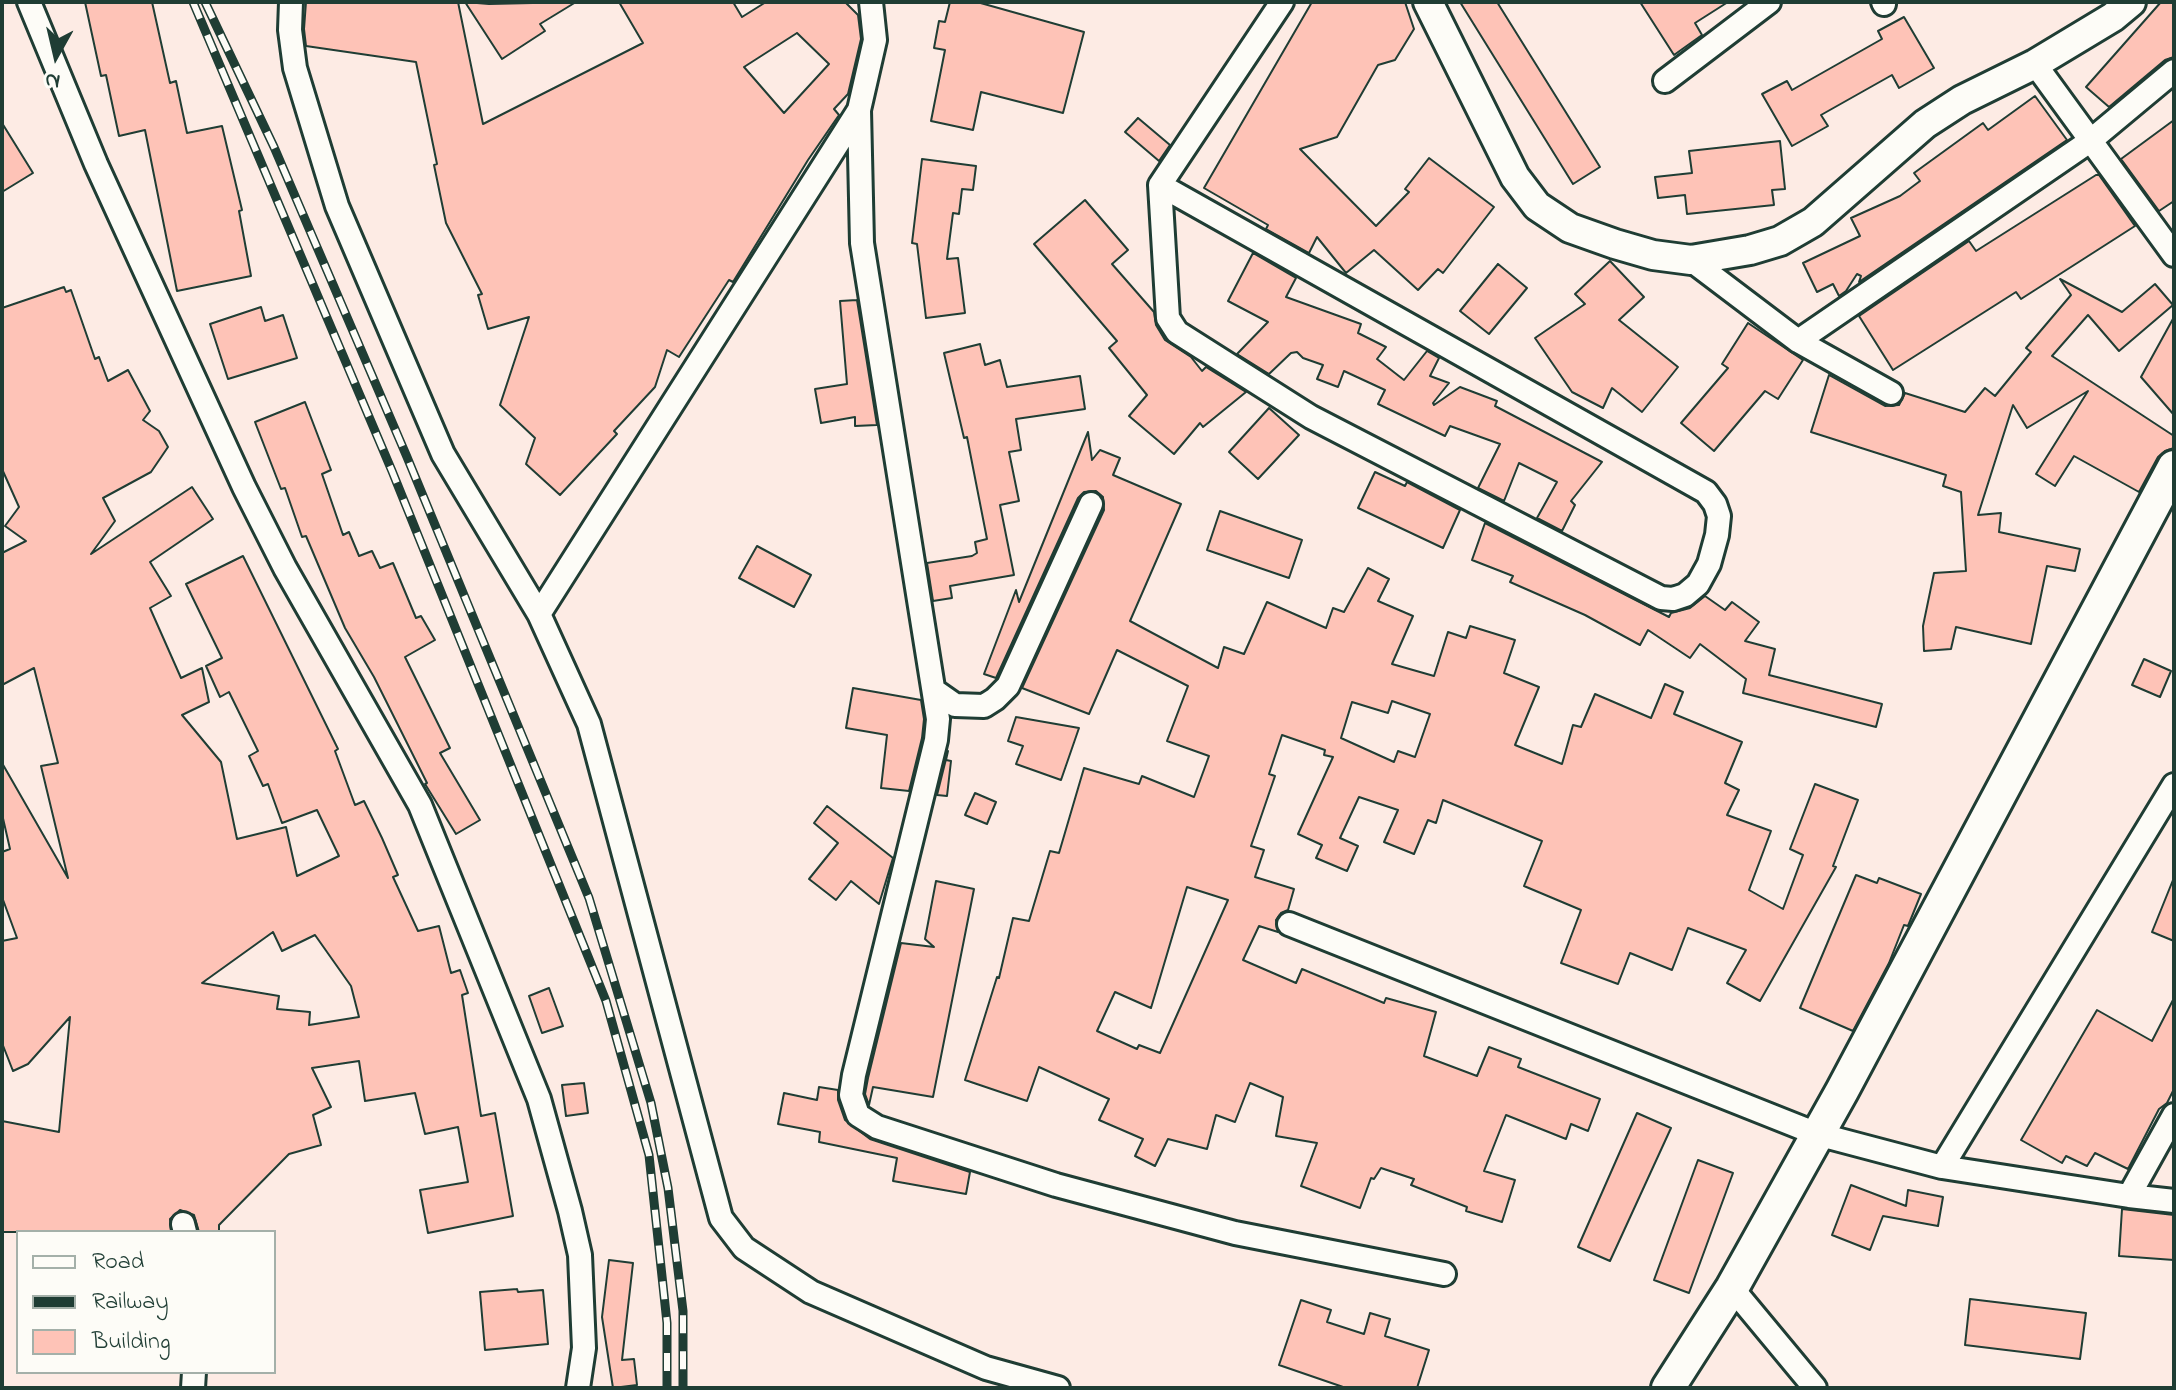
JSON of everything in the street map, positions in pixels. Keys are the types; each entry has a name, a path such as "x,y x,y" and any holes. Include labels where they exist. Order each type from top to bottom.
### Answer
{"main road":[{"path":"1668,1388 1732,1288 1961,872 2174,467"}],"street":[{"path":"29,2 96,164 244,487 285,568 420,805 533,1085 567,1197 580,1255 584,1348 578,1388"},
{"path":"291,2 290,30 295,68 337,206 443,454 539,614 589,724 721,1218 744,1248 811,1292 986,1368 1058,1388"},
{"path":"871,2 875,40 859,110 862,243 938,719 936,740 854,1075 851,1095 858,1115 877,1127 1056,1185 1235,1233 1444,1274"},
{"path":"1160,185 1706,492 1719,516 1709,564 1698,584 1685,595 1673,599 1661,598 1311,417 1177,332 1168,318 1160,185 1282,2"},
{"path":"1428,2 1515,177 1537,206 1570,228 1615,244 1653,255 1691,260 1750,250 1780,241 1813,222 1925,124 1962,100 2035,64 2113,17 2131,2"},
{"path":"1665,81 1769,2"},
{"path":"2035,64 2174,255"},
{"path":"1798,341 2090,141 2174,71"},
{"path":"539,614 859,110"},
{"path":"1691,260 1798,341 1891,393"},
{"path":"935,691 955,705 984,706 1008,686 1091,504"},
{"path":"1942,1167 2174,785"},
{"path":"1289,924 1817,1134 1942,1167 2174,1201"},
{"path":"2129,1196 2174,1115"},
{"path":"1732,1288 1815,1388"}],"building":[{"path":"85,2 152,2 170,83 176,81 187,133 222,126 242,210 239,211 251,276 177,291 145,130 119,136 106,75 101,76"},
{"path":"306,2 458,2 483,124 643,43 619,2 733,2 742,17 766,2 845,2 858,15 861,39 848,94 834,109 839,115 733,282 729,280 679,357 667,350 655,387 614,431 617,434 560,495 526,464 535,438 500,405 529,317 488,329 478,295 482,294 446,223 416,62 306,46","holes":["797,33 829,64 784,113 744,67"]},
{"path":"465,2 576,2 540,24 545,31 502,59"},
{"path":"950,2 977,2 1084,32 1063,113 981,92 973,130 931,121 945,50 934,48 939,21 945,22"},
{"path":"1312,2 1405,2 1414,29 1395,60 1378,65 1337,137 1300,149 1376,226 1409,192 1405,189 1429,158 1494,207 1443,273 1438,269 1418,290 1374,250 1346,273 1317,237 1309,253 1204,188"},
{"path":"1460,2 1497,2 1600,167 1573,184"},
{"path":"1640,2 1728,2 1695,23 1702,35 1674,55"},
{"path":"2161,2 2174,2 2174,57 2165,60 2109,107 2086,87"},
{"path":"1904,17 1934,68 1899,88 1892,75 1821,115 1828,126 1792,146 1762,94 1787,81 1792,90 1882,39 1878,31"},
{"path":"2035,96 2067,140 1859,282 1861,276 1857,274 1839,296 1833,284 1817,292 1803,263 1860,236 1851,218 1900,196 1920,181 1914,173 1983,123 1988,130"},
{"path":"1138,118 1170,145 1159,161 1125,132"},
{"path":"2174,120 2174,201 2159,211 2121,159"},
{"path":"2,123 33,173 2,192"},
{"path":"1780,141 1785,189 1772,190 1774,205 1687,214 1685,195 1658,198 1655,177 1692,173 1689,151"},
{"path":"922,159 976,166 973,190 962,189 959,214 953,213 947,259 958,258 965,313 926,318 917,244 912,243"},
{"path":"2096,175 2135,226 2021,299 2016,292 1893,370 1859,316 1969,241 1976,251"},
{"path":"1085,200 1128,250 1112,264 1154,312 1156,325 1165,340 1191,357 1202,371 1206,367 1246,392 1203,427 1200,423 1174,454 1129,416 1147,395 1109,348 1117,341 1034,244"},
{"path":"1253,253 1296,278 1286,297 1361,324 1358,333 1386,347 1377,359 1404,380 1427,351 1439,358 1430,376 1449,383 1434,405 1460,387 1497,401 1495,406 1602,462 1571,501 1575,505 1562,531 1537,518 1557,482 1519,463 1504,501 1478,488 1500,444 1450,426 1445,436 1378,404 1385,390 1344,371 1338,387 1317,379 1323,365 1303,358 1297,352 1291,353 1269,374 1237,354 1268,322 1228,301"},
{"path":"1610,261 1644,297 1619,320 1678,367 1642,412 1612,388 1603,408 1572,392 1535,338 1585,304 1575,294"},
{"path":"1498,264 1527,288 1489,334 1460,311"},
{"path":"2060,279 2122,312 2155,284 2173,305 2119,351 2088,315 2052,356 2174,436 2174,448 2158,457 2139,492 2074,456 2055,486 2036,474 2088,391 2027,428 2013,405 1978,515 2001,513 1999,532 2080,549 2075,571 2047,566 2031,644 1956,627 1951,649 1924,651 1923,626 1934,573 1966,571 1961,492 1943,486 1946,475 1811,432 1829,375 1885,406 1899,405 1905,393 1965,412 1985,388 1995,396 2031,352 2026,348 2071,295"},
{"path":"64,287 66,292 71,290 95,359 99,357 108,381 128,370 150,411 143,420 159,431 168,447 151,472 103,498 115,521 91,554 192,487 213,519 150,562 171,596 150,608 181,678 202,668 209,702 182,715 221,762 237,839 286,827 297,876 339,856 317,810 282,823 268,784 263,786 249,756 258,751 229,692 220,697 206,666 222,658 186,584 243,556 338,749 335,751 355,805 364,801 382,838 398,875 393,877 418,931 439,926 451,973 460,970 468,993 462,995 481,1116 495,1113 513,1216 428,1233 420,1190 468,1182 458,1127 425,1134 415,1093 365,1101 359,1061 312,1068 331,1107 313,1115 321,1145 289,1154 219,1225 219,1230 198,1230 194,1215 180,1210 170,1219 171,1230 2,1232 2,1121 59,1132 70,1017 28,1064 13,1071 2,1043 2,941 17,938 2,897 2,852 10,849 2,814 2,763 68,878 41,766 58,763 34,668 2,685 2,553 26,541 5,526 19,507 2,469 2,308","holes":["273,932 282,951 315,935 351,986 359,1017 309,1025 310,1012 277,1009 279,996 202,983"]},
{"path":"857,300 877,425 855,426 855,417 821,423 815,389 847,384 840,301"},
{"path":"261,307 265,321 283,315 297,358 228,379 210,324"},
{"path":"2174,317 2174,415 2141,377"},
{"path":"1748,323 1803,360 1778,399 1765,391 1714,451 1681,423 1728,368 1722,364"},
{"path":"980,344 985,365 1000,360 1007,387 1080,376 1085,409 1016,419 1021,450 1009,452 1019,501 1000,505 1014,575 950,586 952,598 933,601 927,563 972,556 977,553 975,542 987,539 967,437 964,438 944,353"},
{"path":"305,402 331,470 322,474 343,535 349,532 359,556 372,551 380,568 393,563 416,618 421,616 435,640 405,657 450,748 440,753 480,820 456,834 425,784 374,677 345,628 306,536 302,537 285,488 281,489 255,422"},
{"path":"1269,408 1299,435 1258,479 1229,452"},
{"path":"1088,432 1092,460 1100,450 1120,458 1113,475 1181,504 1130,621 1218,668 1224,647 1244,654 1267,602 1326,628 1333,608 1344,612 1368,568 1389,579 1378,601 1413,616 1392,664 1434,676 1448,632 1466,638 1470,626 1515,640 1504,673 1539,687 1515,745 1562,764 1573,725 1581,727 1595,694 1651,718 1665,684 1683,692 1674,714 1742,742 1725,783 1739,790 1727,815 1771,831 1749,890 1783,909 1803,855 1790,849 1815,784 1858,800 1833,866 1836,867 1760,1001 1727,983 1746,950 1688,928 1672,970 1630,953 1618,984 1561,963 1581,910 1524,886 1542,841 1443,800 1436,823 1428,820 1414,854 1384,842 1398,810 1359,797 1340,838 1358,846 1347,871 1316,858 1322,845 1298,834 1333,757 1324,755 1325,750 1282,735 1269,774 1275,776 1251,846 1264,850 1255,877 1294,889 1288,910 1276,920 1278,932 1259,926 1243,960 1296,983 1302,969 1384,1003 1386,998 1436,1012 1424,1056 1477,1076 1489,1047 1521,1059 1518,1067 1600,1099 1588,1131 1571,1124 1566,1139 1506,1115 1484,1171 1515,1180 1502,1222 1466,1211 1467,1207 1411,1185 1414,1179 1381,1168 1374,1179 1371,1178 1360,1208 1301,1186 1317,1143 1276,1136 1283,1097 1250,1083 1235,1122 1216,1115 1207,1149 1168,1139 1155,1166 1135,1156 1143,1139 1099,1120 1109,1099 1039,1067 1027,1101 965,1080 999,978 1013,918 1029,921 1050,851 1059,853 1084,768 1139,784 1142,776 1194,797 1209,756 1167,741 1188,686 1117,650 1089,714 1022,688 1104,510 1103,497 1096,491 1084,492 1078,498 996,678 984,674 1016,590 1019,602","holes":["1392,701 1430,714 1415,757 1398,751 1394,762 1341,738 1352,702 1388,713","1187,887 1228,900 1160,1053 1139,1045 1137,1049 1097,1031 1115,992 1151,1008"]},
{"path":"1375,472 1405,486 1407,482 1460,510 1443,548 1358,508"},
{"path":"1220,511 1302,540 1289,578 1207,550"},
{"path":"1485,523 1669,617 1671,613 1690,608 1705,596 1725,610 1732,602 1759,622 1745,641 1775,649 1769,675 1882,704 1876,727 1743,693 1746,679 1700,644 1690,658 1648,630 1640,645 1585,615 1510,582 1513,576 1472,560"},
{"path":"757,546 811,575 794,607 739,578"},
{"path":"2144,659 2171,671 2160,697 2132,685"},
{"path":"853,688 921,700 924,719 922,738 909,791 881,788 887,735 846,728"},
{"path":"1016,717 1079,728 1061,780 1016,764 1023,746 1008,741"},
{"path":"948,751 946,760 951,761 947,796 937,795"},
{"path":"975,793 996,802 987,824 965,815"},
{"path":"827,806 893,858 879,904 851,881 836,900 809,879 838,843 814,823"},
{"path":"1856,875 1877,883 1879,878 1921,894 1908,926 1904,925 1889,963 1853,1031 1800,1008"},
{"path":"2174,880 2174,941 2152,932"},
{"path":"936,881 974,889 933,1097 873,1087 869,1105 865,1094 868,1078 901,943 934,947 925,939"},
{"path":"549,988 563,1026 542,1033 529,996"},
{"path":"2174,998 2174,1089 2167,1103 2159,1109 2128,1169 2095,1153 2087,1166 2066,1156 2062,1163 2021,1140 2097,1010 2152,1041"},
{"path":"584,1083 588,1113 566,1116 562,1085"},
{"path":"819,1087 838,1090 845,1120 870,1139 970,1172 966,1194 893,1181 897,1158 819,1142 820,1132 778,1124 784,1093 817,1100"},
{"path":"1637,1113 1671,1128 1610,1261 1578,1247"},
{"path":"1698,1160 1733,1173 1689,1293 1654,1280"},
{"path":"1851,1185 1906,1206 1908,1190 1943,1197 1938,1226 1883,1216 1870,1250 1832,1235"},
{"path":"2122,1209 2174,1215 2174,1260 2119,1256"},
{"path":"609,1260 633,1263 622,1360 634,1359 637,1385 613,1388 602,1317"},
{"path":"517,1289 518,1292 543,1290 548,1344 485,1350 480,1292"},
{"path":"1970,1299 2086,1313 2080,1359 1965,1345"},
{"path":"1301,1300 1331,1310 1327,1322 1364,1334 1370,1313 1390,1319 1385,1336 1429,1350 1417,1388 1346,1388 1279,1365"}],"railway":[{"path":"193,2 392,471 606,1001 649,1155 667,1323 667,1388"},
{"path":"205,2 274,147 407,457 589,898 651,1103 668,1188 683,1311 683,1388"}]}
